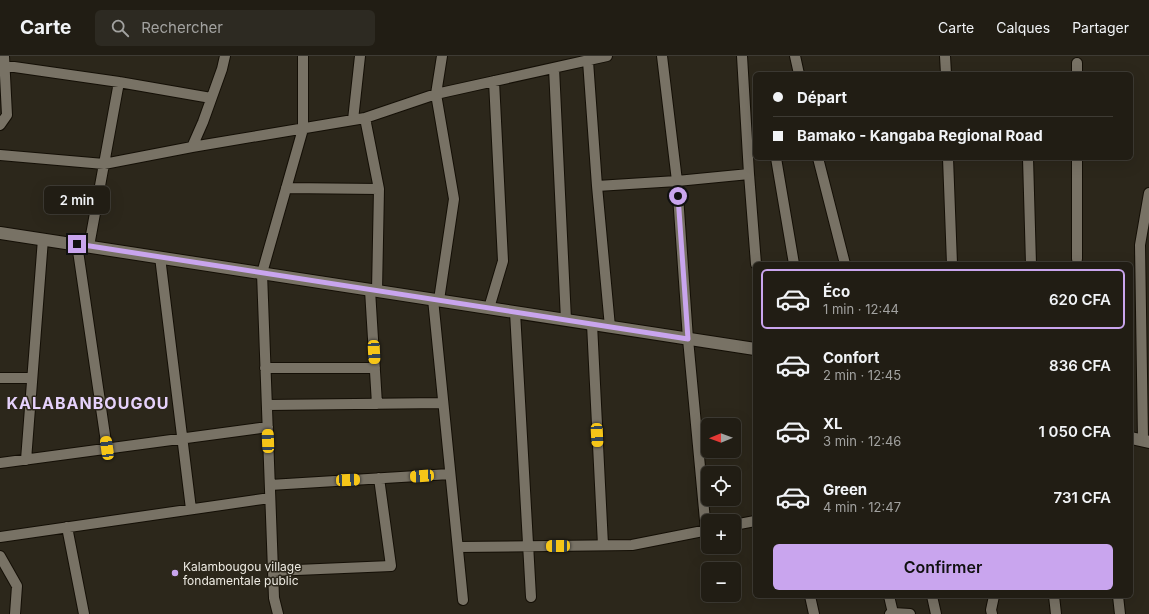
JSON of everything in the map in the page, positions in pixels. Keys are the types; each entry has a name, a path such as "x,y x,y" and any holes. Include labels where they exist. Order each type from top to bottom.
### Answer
{"street":[{"path":"192,147 203,122 222,69 225,56"},
{"path":"278,614 274,598 262,273 303,129 303,56"},
{"path":"353,120 360,56"},
{"path":"442,56 436,94 454,199 436,300 443,403 463,600"},
{"path":"0,155 104,164 192,147 365,118 436,94 607,56"},
{"path":"662,56 677,180 688,339 705,514"},
{"path":"742,56 756,262"},
{"path":"796,56 798,72"},
{"path":"945,56 946,72"},
{"path":"588,61 597,186 610,327"},
{"path":"0,125 7,115 3,62 211,98"},
{"path":"1078,63 1078,72"},
{"path":"554,68 566,320"},
{"path":"490,308 503,261 494,81"},
{"path":"107,448 83,245 104,164 119,82"},
{"path":"365,118 379,189 373,290 377,404"},
{"path":"776,160 794,262"},
{"path":"819,160 844,262"},
{"path":"948,160 952,262"},
{"path":"1028,160 1031,262"},
{"path":"1077,160 1077,259"},
{"path":"597,186 749,174"},
{"path":"286,188 379,189"},
{"path":"1133,438 1146,441 1140,245 1149,193"},
{"path":"0,232 753,349"},
{"path":"26,460 43,239"},
{"path":"160,257 191,509"},
{"path":"515,312 530,597"},
{"path":"592,324 603,545"},
{"path":"265,368 375,368"},
{"path":"0,378 32,378"},
{"path":"267,405 443,403"},
{"path":"0,463 268,427"},
{"path":"270,485 450,474"},
{"path":"273,571 392,566 378,478"},
{"path":"0,537 270,498"},
{"path":"741,524 753,521"},
{"path":"67,527 84,614"},
{"path":"458,547 632,545 701,531"},
{"path":"0,556 17,586 15,614"},
{"path":"810,598 814,614"},
{"path":"889,598 892,614 910,614"},
{"path":"932,598 936,614"},
{"path":"992,614 991,610 994,598"},
{"path":"1054,598 1056,614"},
{"path":"1118,598 1120,614"}],"place":[{"name":"Kalambougou village fondamentale public","path":"175,573"}],"district":[{"name":"KALABANBOUGOU","path":"88,403"}],"route":[{"path":"77,244 688,339 678,196"}]}
